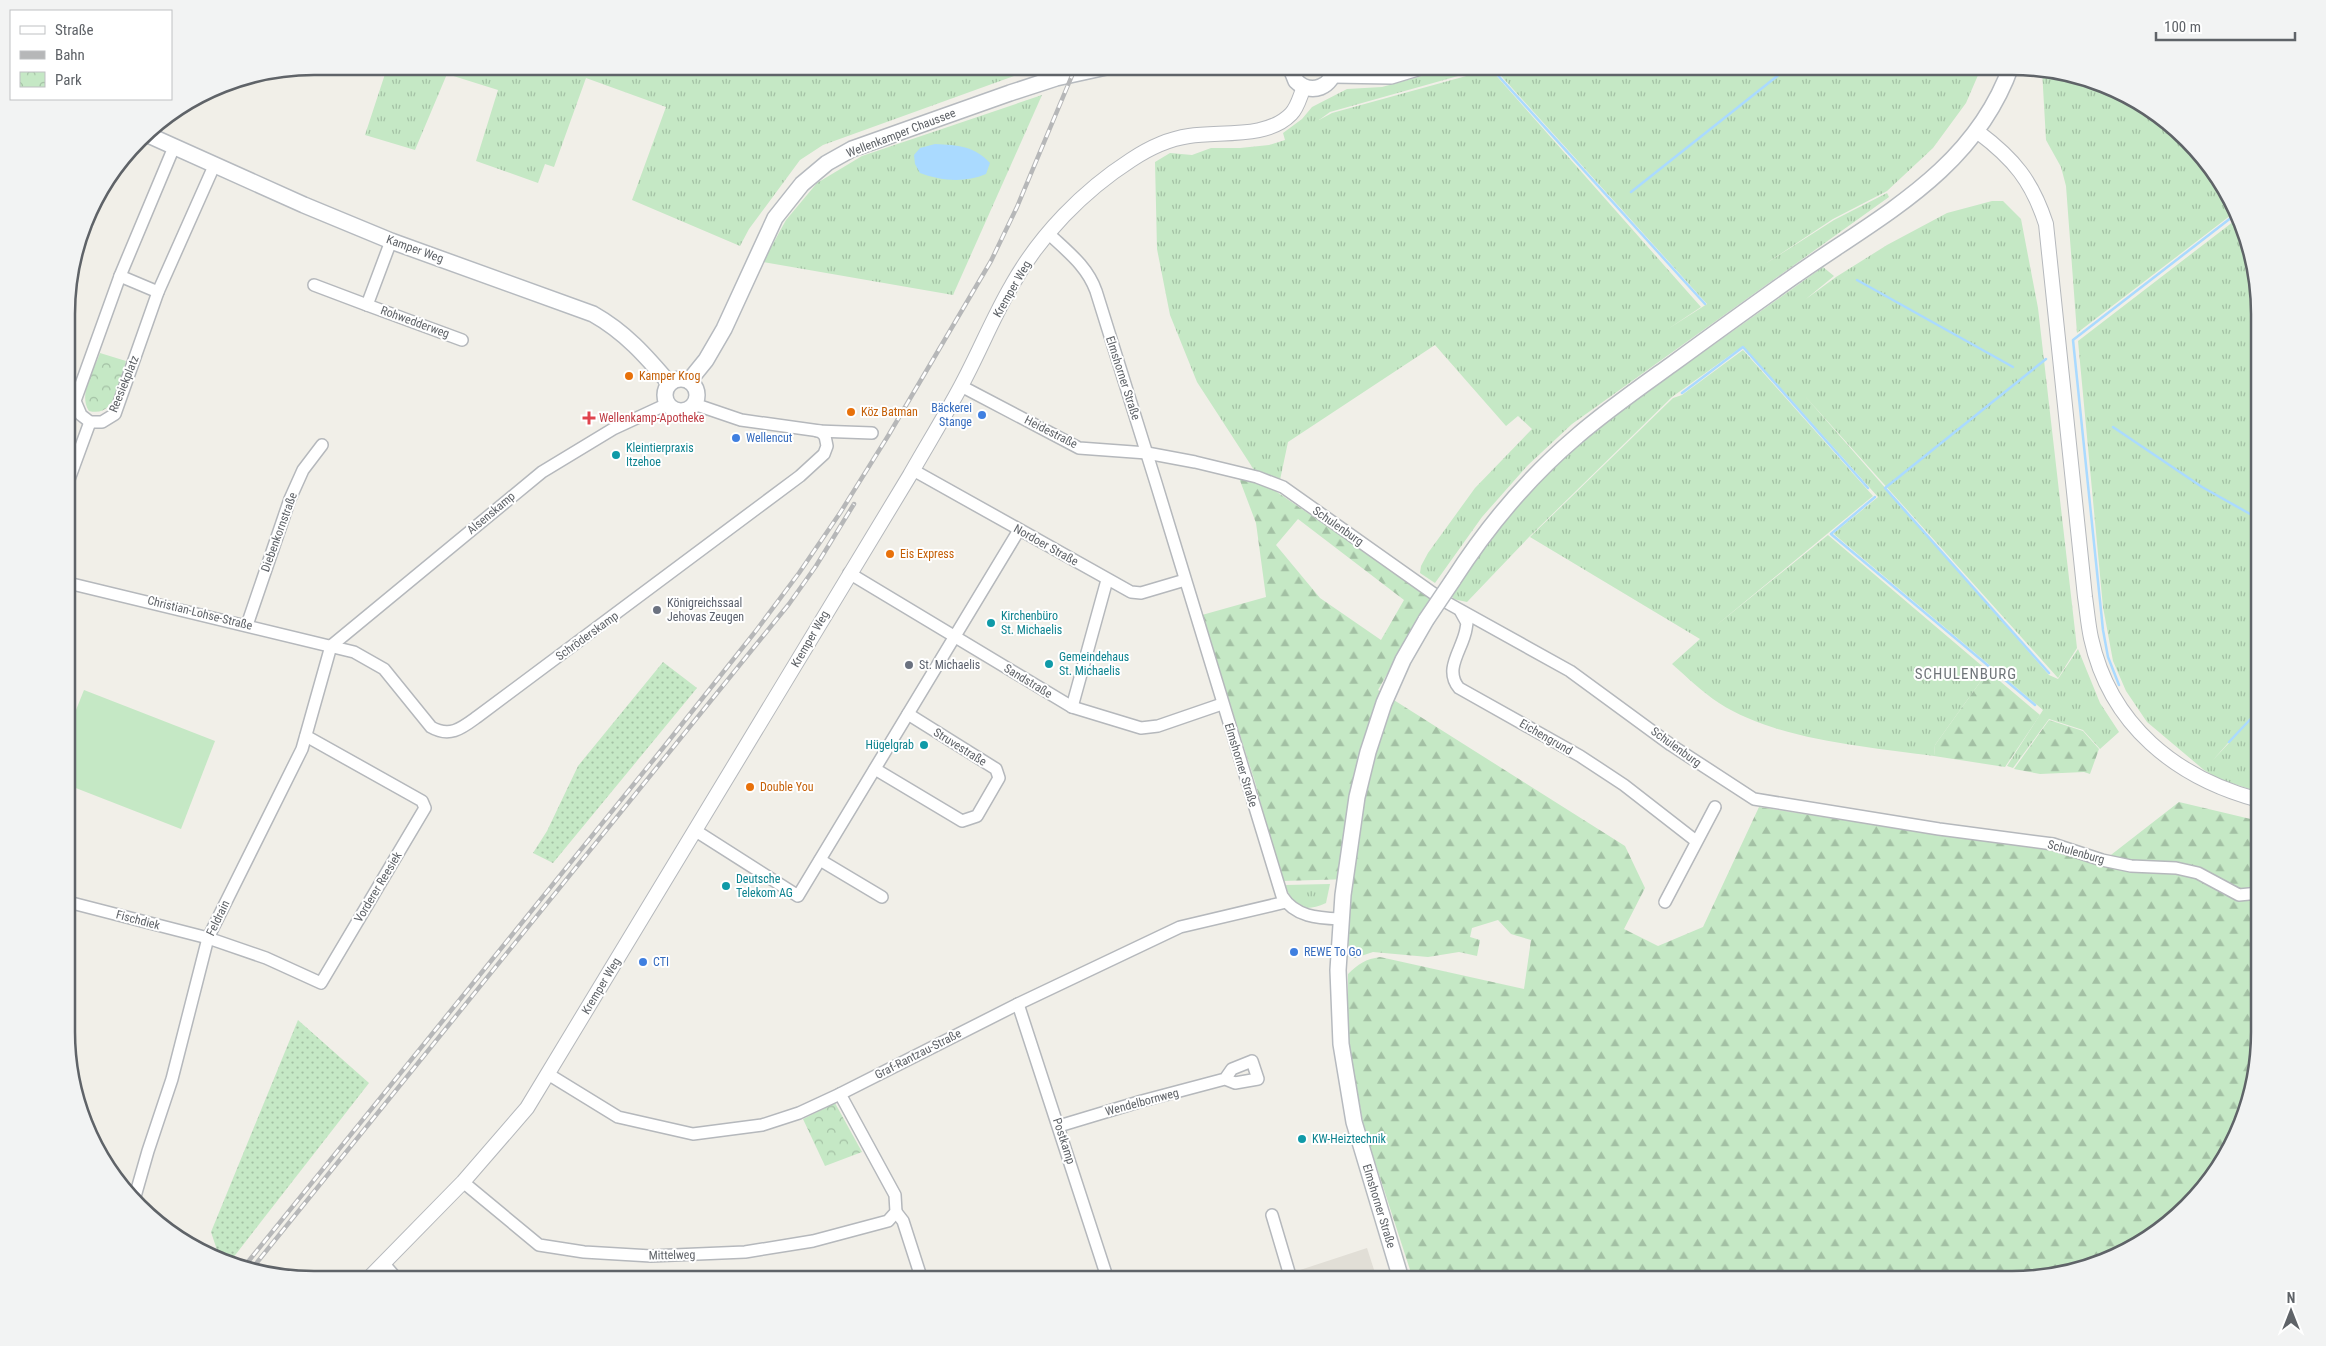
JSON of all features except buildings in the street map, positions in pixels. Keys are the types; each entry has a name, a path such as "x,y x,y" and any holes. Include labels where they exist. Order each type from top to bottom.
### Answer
{"main road":[{"name":"Wellenkamper Chaussee","path":"689,381 720,337 775,218 802,184 826,163 852,149 1010,93 1070,75"},
{"path":"1292,75 1293,78 1304,87 1311,89 1328,83 1332,75"},
{"path":"1380,75 1394,75"},
{"name":"Elmshorner Straße","path":"1399,1271 1354,1122 1339,1021 1340,919 1357,797 1368,752 1384,703 1403,660 1426,620 1453,580 1499,516 1535,476 1576,437 1621,401 1787,281 1913,194 1943,170 1978,132 2007,75"},
{"name":"Kamper Weg","path":"153,137 214,166 391,241 593,314 614,326 633,342 669,383"},
{"path":"678,378 689,381 697,391 694,404 681,411 673,409 667,404 664,393 669,383 678,378"}],"street":[{"name":"Kremper Weg","path":"375,1271 462,1182 520,1118 696,831 849,573 913,470 961,386 1010,287 1049,234 1096,184 1147,150 1161,143 1188,136 1254,130 1271,126 1291,114 1304,87"},
{"path":"1978,132 2012,160 2027,179 2038,199 2046,224 2085,596 2090,638 2097,660 2116,701 2139,733 2181,768 2225,790 2251,798"},
{"path":"75,463 90,422 81,415 75,401 120,276 174,147"},
{"name":"Reesiekplatz","path":"90,422 102,422 115,414 158,292 214,166"},
{"name":"Elmshorner Straße","path":"1049,234 1088,273 1147,454 1282,896 1286,902"},
{"name":"Rohwedderweg","path":"367,305 391,241"},
{"path":"120,276 158,292"},
{"name":"Rohwedderweg","path":"314,285 462,340"},
{"name":"Heidestraße","path":"961,386 1080,448 1147,454"},
{"name":"Alsenskamp","path":"330,646 542,472 613,428 667,404"},
{"path":"694,404 741,420 820,432 872,433"},
{"name":"Schröderskamp","path":"330,646 354,652 378,664 388,673 431,727 446,732 456,731 667,577 800,476 824,454 827,446 820,432"},
{"name":"Diebenkornstraße","path":"247,624 290,499 303,470 322,445"},
{"name":"Schulenburg","path":"1147,454 1227,469 1274,483 1292,493 1461,612 1570,671 1671,745 1754,799 1939,829 2053,844 2102,860 2131,866 2176,868 2198,873 2239,895 2251,894"},
{"name":"Nordoer Straße","path":"913,470 1107,580 1136,593 1185,580"},
{"path":"696,831 798,896 1019,530"},
{"name":"Sandstraße","path":"849,573 1072,707 1141,728 1158,726 1222,704"},
{"path":"1072,707 1107,580"},
{"name":"Christian-Lohse-Straße","path":"75,585 247,624 330,646"},
{"name":"Eichengrund","path":"1461,612 1467,623 1452,671 1453,678 1459,688 1580,756 1624,785 1696,841"},
{"name":"Feldrain","path":"136,1192 172,1079 208,938 302,750 330,646"},
{"name":"Struvestraße","path":"875,769 962,821 976,816 999,778 996,769 908,714"},
{"name":"Vorderer Reesiek","path":"208,938 266,958 321,983 425,808 422,801 306,736"},
{"path":"1665,902 1715,807"},
{"path":"820,860 882,897"},
{"path":"1286,902 1303,914 1340,919"},
{"name":"Graf-Rantzau-Straße","path":"548,1074 618,1117 693,1134 762,1125 799,1113 840,1094 1018,1004 1180,927 1286,902"},
{"name":"Fischdiek","path":"75,904 208,938"},
{"name":"Postkamp","path":"1018,1004 1105,1271"},
{"name":"Wendelbornweg","path":"1059,1126 1225,1079"},
{"path":"840,1094 895,1195 896,1212 904,1221 919,1271"},
{"name":"Mittelweg","path":"462,1182 539,1245 584,1252 651,1256 745,1252 814,1241 888,1220 896,1212"},
{"path":"1272,1215 1289,1271"},
{"path":"383,1263 390,1271"}],"shaded area":[{"path":"1367,1248 1374,1271 1297,1271"}],"green space":[{"path":"385,75 447,75 415,150 365,135"},
{"path":"450,75 1014,75 823,145 800,160 749,229 740,246 632,200 666,107 586,78 554,167 545,164 538,183 476,161 498,90"},
{"path":"1425,75 1462,75 1330,112 1319,120 1332,113 1470,75 1496,75 1701,307 1668,329 1707,304 1500,75 1978,75 1966,103 1933,148 1887,191 1833,219 1765,264 1834,220 1887,193 1889,197 1572,424 1527,466 1482,517 1435,583 1420,573 1421,566 1428,553 1475,488 1532,429 1518,416 1506,426 1435,345 1288,442 1280,480 1256,473 1197,382 1170,315 1157,249 1155,162 1170,153 1192,155 1211,148 1269,145 1285,140 1283,133 1302,119 1312,107 1347,89 1382,87"},
{"path":"2042,77 2074,83 2103,93 2145,115 2170,134 2192,156 2211,181 2230,216 2077,333 2066,186 2061,167 2046,140"},
{"path":"1042,95 953,295 763,262 786,220 817,183 862,156"},
{"path":"1992,201 2003,201 2021,219 2038,308 2077,648 2058,678 1804,395 2049,675 2058,679 2078,649 2100,703 2119,732 2100,749 2083,730 2049,719 2013,768 2007,766 2043,710 1835,535 1834,533 1878,497 1743,346 1672,397 1529,537 1467,602 1453,599 1452,595 1499,525 1535,486 1605,422 1823,267 1834,276 1806,299 1836,277 1887,245 1947,213"},
{"path":"2233,222 2243,252 2249,283 2251,314 2251,717 2213,760 2251,720 2251,789 2219,779 2204,770 2147,722 2126,691 2113,661 2103,607 2078,341"},
{"path":"1743,350 1873,496 1713,628 1828,535 1988,671 1935,745 1934,756 1823,740 1767,726 1742,716 1713,699 1672,664 1700,639 1530,537 1673,398 1682,395"},
{"path":"100,353 126,361 119,387 111,404 98,412 89,411 85,397 86,390"},
{"path":"1239,478 1268,486 1431,597 1378,690 1625,846 1645,888 1624,929 1658,946 1703,927 1759,807 1935,834 2035,846 2098,865 2179,802 2251,819 2251,1032 2249,1063 2243,1094 2233,1123 2211,1165 2192,1190 2170,1212 2145,1231 2103,1253 2074,1263 2043,1269 2012,1271 1410,1271 1364,1128 1348,1040 1348,974 1362,963 1380,957 1524,989 1531,940 1511,934 1498,920 1472,928 1470,937 1480,940 1477,956 1459,952 1428,957 1373,952 1355,958 1348,957 1351,879 1282,881 1255,782 1202,615 1266,597 1256,523","holes":["1298,519 1404,600 1381,640 1320,598 1276,545"]},
{"path":"663,662 697,688 553,863 533,853 547,831 578,766"},
{"path":"1988,671 2040,715 2005,767 1934,756 1935,745"},
{"path":"84,690 215,741 181,829 75,788 75,712"},
{"path":"2049,720 2083,731 2099,749 2090,774 2084,772 2040,774 2014,769"},
{"path":"1330,884 1326,903 1311,908 1305,908 1296,903 1288,893 1285,885"},
{"path":"298,1020 369,1083 234,1257 217,1250 211,1232"},
{"path":"835,1103 862,1152 825,1166 803,1119"}],"water":[{"path":"935,144 965,147 978,153 990,163 986,174 970,179 953,180 936,178 920,173 915,164 914,155 920,148"}],"waterway":[{"path":"1498,75 1705,304"},
{"path":"1631,192 1779,75"},
{"path":"2119,685 2108,657 2103,630 2073,340 2231,218"},
{"path":"1857,280 2013,367"},
{"path":"1682,393 1743,347 1868,488"},
{"path":"2046,359 1885,488 2049,673"},
{"path":"2113,427 2202,487 2251,515"},
{"path":"1875,497 1831,534 2035,705"},
{"path":"2229,742 2251,719"}],"railway":[{"path":"248,1262 663,748 799,573 840,513 888,436 991,261 1017,207 1072,75"},
{"path":"256,1264 789,604 816,566 854,504"}],"place":[{"name":"Kamper Krog","path":"629,376"},
{"name":"Köz Batman","path":"851,412"},
{"name":"Bäckerei Stange","path":"982,415"},
{"name":"Wellenkamp-Apotheke","path":"589,418"},
{"name":"Wellencut","path":"736,438"},
{"name":"Kleintierpraxis Itzehoe","path":"616,455"},
{"name":"Eis Express","path":"890,554"},
{"name":"Königreichssaal Jehovas Zeugen","path":"657,610"},
{"name":"Kirchenbüro St. Michaelis","path":"991,623"},
{"name":"Gemeindehaus St. Michaelis","path":"1049,664"},
{"name":"St. Michaelis","path":"909,665"},
{"name":"Hügelgrab","path":"924,745"},
{"name":"Double You","path":"750,787"},
{"name":"Deutsche Telekom AG","path":"726,886"},
{"name":"REWE To Go","path":"1294,952"},
{"name":"CTI","path":"643,962"},
{"name":"KW-Heiztechnik","path":"1302,1139"}],"district":[{"name":"SCHULENBURG","path":"1966,674"}]}
